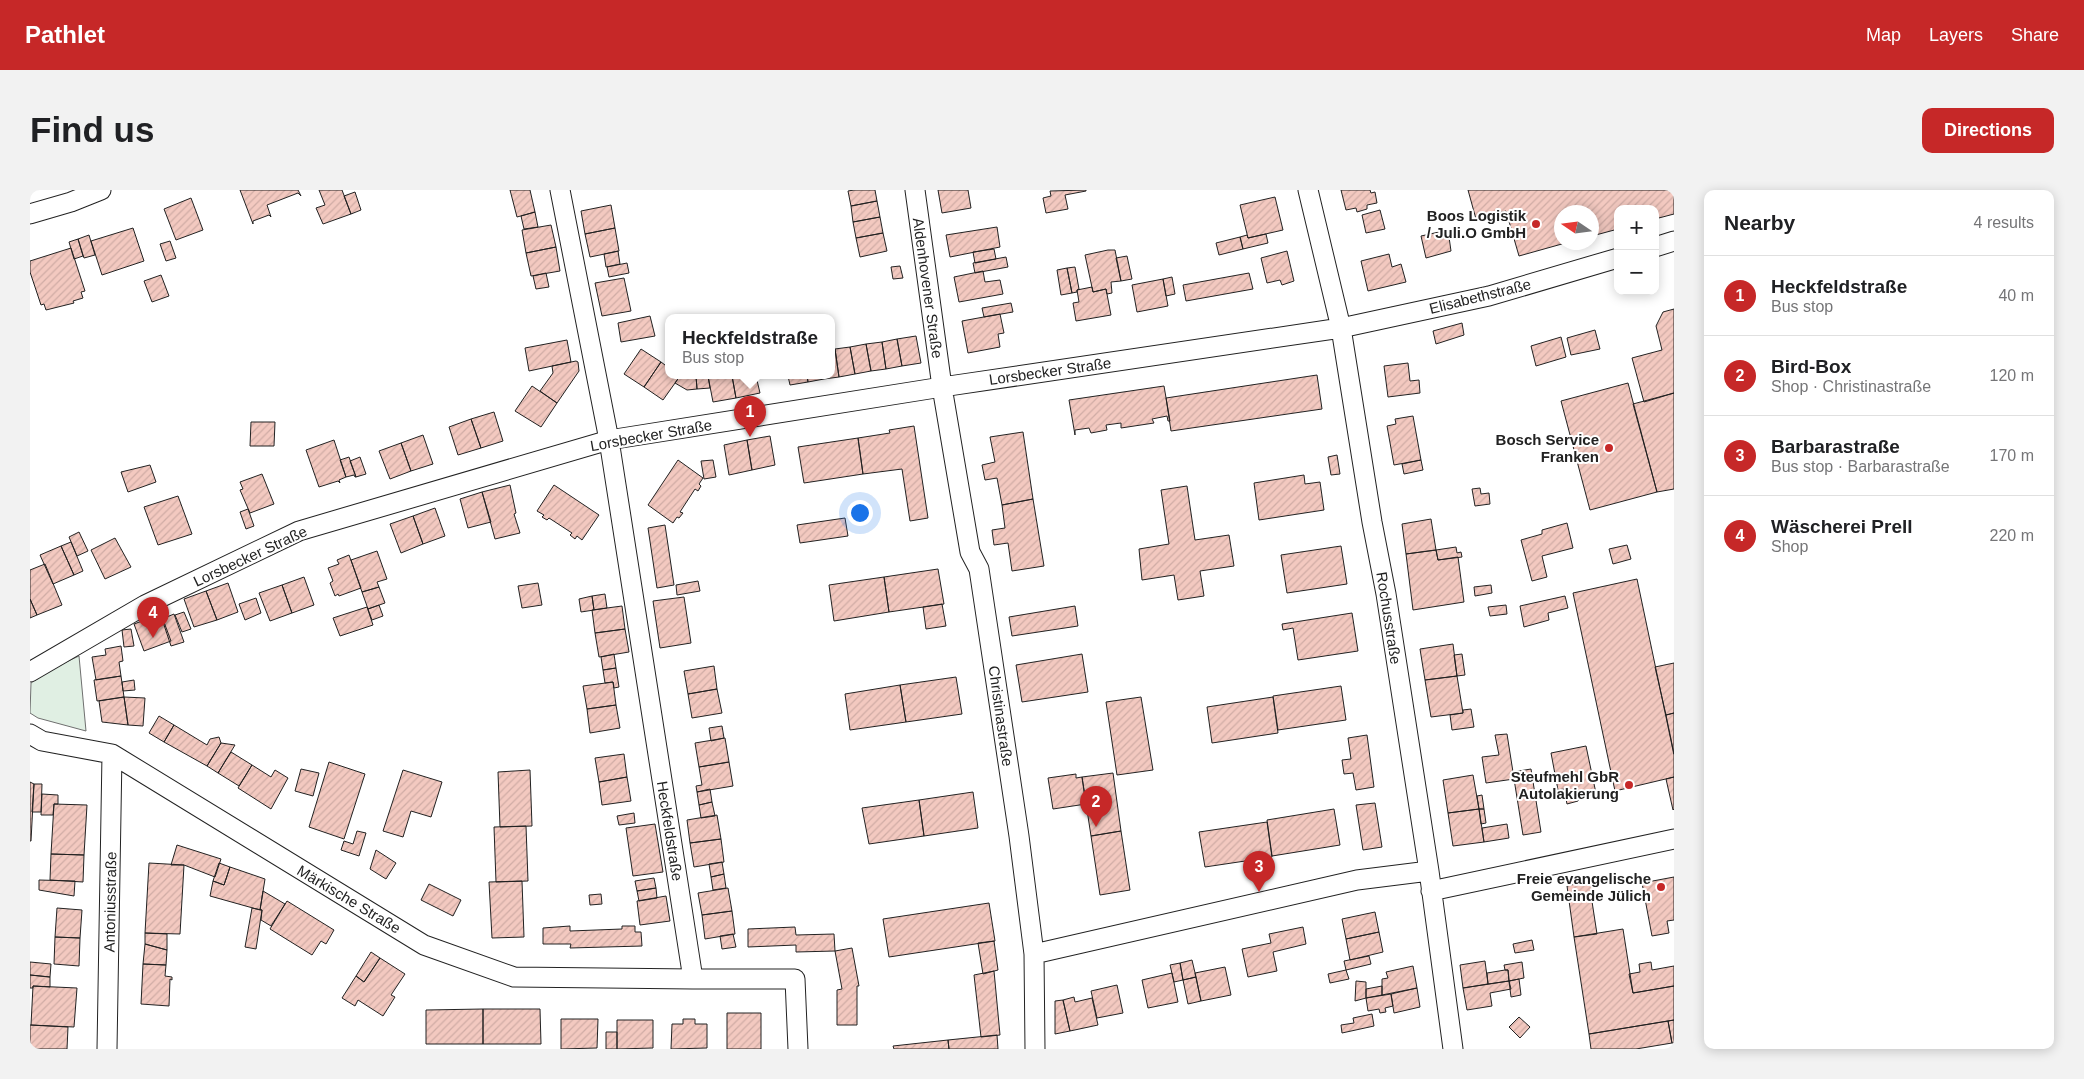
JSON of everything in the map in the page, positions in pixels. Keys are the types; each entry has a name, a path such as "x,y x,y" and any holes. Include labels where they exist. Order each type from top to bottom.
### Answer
{"street":[{"path":"30,214 101,190"},
{"name":"Heckfeldstraße","path":"560,190 609,440 693,979"},
{"name":"Aldenhovener Straße","path":"915,190 942,387"},
{"name":"Rochusstraße","path":"1308,190 1341,328 1372,522 1386,594 1429,871 1453,1049"},
{"path":"1659,246 1674,241"},
{"name":"Elisabethstraße","path":"1341,328 1489,296 1614,259"},
{"name":"Lorsbecker Straße","path":"30,672 146,604 299,531 609,440 942,387 1341,328"},
{"name":"Christinastraße","path":"942,387 970,552 980,569 1019,836 1034,954 1036,1049"},
{"name":"Märkische Straße","path":"30,734 42,741 112,754 424,945 514,977 693,979"},
{"name":"Antoniusstraße","path":"107,1049 112,754"},
{"path":"1431,891 1674,839"},
{"path":"1034,954 1357,880 1429,871"},
{"path":"693,979 795,979 798,1049"}],"green space":[{"path":"79,656 86,731 38,718 30,713 31,683 55,667"}],"building":[{"path":"240,190 298,190 301,196 298,193 267,205 271,217 269,215 253,221 253,224"},
{"path":"319,190 342,190 351,214 323,224 316,208 325,205"},
{"path":"510,190 530,190 535,212 517,217"},
{"path":"875,190 877,201 851,206 848,191"},
{"path":"938,190 968,190 971,208 942,213"},
{"path":"1086,190 1065,195 1068,209 1046,213 1043,198 1051,196 1050,191"},
{"path":"1341,190 1370,190 1371,193 1375,192 1377,203 1367,205 1367,209 1357,212 1356,208 1346,210"},
{"name":"Boos Logistik / Juli.O GmbH","path":"1468,190 1674,190 1674,214 1659,218 1659,205 1614,205 1614,230 1599,234 1599,205 1554,205 1554,246 1519,256 1506,211 1476,219"},
{"path":"355,192 361,210 351,214 344,196"},
{"path":"1275,197 1283,230 1248,238 1240,205"},
{"path":"191,198 203,230 176,240 164,209"},
{"path":"877,201 880,217 853,222 851,206"},
{"path":"611,205 615,228 585,234 581,211"},
{"path":"1380,210 1385,229 1366,233 1362,215"},
{"path":"535,212 538,227 524,229 521,216"},
{"path":"880,217 883,233 856,238 853,222"},
{"path":"551,225 556,247 526,253 522,230"},
{"path":"997,227 1000,247 950,257 946,235"},
{"path":"133,228 144,261 102,275 91,241"},
{"path":"615,228 619,251 590,257 585,234"},
{"path":"1448,230 1451,251 1426,258 1421,236"},
{"path":"883,233 887,251 860,257 856,238"},
{"path":"1266,234 1268,243 1243,249 1240,237 1247,235 1248,238"},
{"path":"89,235 95,255 84,258 78,239"},
{"path":"1240,237 1243,249 1219,255 1216,243"},
{"path":"78,239 83,256 74,259 69,242"},
{"path":"170,241 176,258 166,261 160,244"},
{"path":"556,247 560,271 531,276 526,253"},
{"path":"71,248 85,291 81,292 83,298 73,301 74,303 46,310 44,304 41,305 30,272 30,261"},
{"path":"994,249 996,259 975,263 973,252"},
{"path":"1115,250 1121,281 1111,282 1112,293 1107,294 1106,289 1093,292 1085,255"},
{"path":"618,251 620,264 606,267 604,254"},
{"path":"1287,251 1294,281 1282,285 1280,280 1267,283 1261,258"},
{"path":"1389,254 1392,267 1401,264 1406,282 1368,291 1361,261"},
{"path":"1127,256 1132,279 1121,281 1116,258"},
{"path":"1006,257 1008,267 975,273 973,263"},
{"path":"627,263 629,273 609,277 607,267"},
{"path":"900,266 903,278 893,279 891,267"},
{"path":"1075,267 1079,289 1077,292 1072,293 1067,268"},
{"path":"1067,268 1072,293 1061,295 1057,270"},
{"path":"983,271 985,282 1000,280 1003,294 959,302 954,277"},
{"path":"546,273 549,287 536,289 533,276"},
{"path":"1249,273 1253,289 1186,301 1183,285"},
{"path":"161,275 169,296 152,302 144,281"},
{"path":"1172,277 1175,294 1166,296 1163,279"},
{"path":"624,278 631,311 602,316 595,283"},
{"path":"1163,279 1168,306 1137,312 1132,285"},
{"path":"1092,287 1093,292 1106,289 1111,315 1076,321 1073,303 1079,302 1077,290"},
{"path":"1011,303 1013,312 984,317 982,308"},
{"path":"1674,309 1674,393 1644,402 1632,358 1662,350 1656,326 1663,312"},
{"path":"1000,314 1004,333 998,334 1000,347 968,353 962,321"},
{"path":"650,316 655,336 621,342 618,323"},
{"path":"1462,323 1464,335 1436,344 1433,331"},
{"path":"1595,330 1600,349 1571,355 1567,338"},
{"path":"916,336 921,363 902,366 897,339"},
{"path":"1561,337 1566,357 1536,366 1531,346"},
{"path":"897,339 902,366 886,369 882,342"},
{"path":"567,340 571,362 529,371 525,348"},
{"path":"882,342 886,369 871,371 866,344"},
{"path":"866,344 871,371 855,374 850,347"},
{"path":"850,347 855,374 839,377 835,349"},
{"path":"641,349 661,362 644,387 624,374"},
{"path":"835,349 839,377 835,378"},
{"path":"578,362 579,371 557,403 540,391 553,373 552,366"},
{"path":"661,362 665,365 665,379 678,379 663,400 644,387"},
{"path":"1408,363 1410,381 1419,380 1420,393 1388,397 1384,366"},
{"path":"1317,375 1322,409 1171,431 1166,398"},
{"path":"678,379 696,379 697,389 687,390 675,383"},
{"path":"696,379 708,379 710,388 697,389"},
{"path":"709,379 733,379 736,398 713,402"},
{"path":"733,379 757,379 760,393 736,398"},
{"path":"789,379 808,379 808,382 790,385"},
{"path":"808,379 824,379 808,382"},
{"name":"Bosch Service Franken","path":"1628,383 1657,492 1590,510 1561,401"},
{"path":"532,386 557,403 541,427 515,411"},
{"path":"1164,386 1170,421 1168,421 1167,416 1152,419 1154,423 1121,428 1121,423 1106,425 1107,430 1091,433 1089,428 1075,430 1075,435 1069,400"},
{"path":"1674,393 1674,489 1657,492 1633,404"},
{"path":"494,412 503,441 481,448 471,419"},
{"path":"1413,416 1421,460 1394,465 1387,426 1396,424 1395,419"},
{"path":"471,419 481,448 458,455 449,427"},
{"path":"251,422 275,422 274,446 250,446"},
{"path":"914,426 928,518 910,521 902,469 863,474 858,438 890,433 889,430"},
{"path":"1023,432 1033,499 1002,505 997,478 985,480 982,465 995,462 990,437"},
{"path":"423,435 433,464 411,471 401,443"},
{"path":"770,436 775,465 752,470 747,440"},
{"path":"858,438 863,474 804,483 798,447"},
{"path":"334,440 346,477 339,480 340,483 338,481 319,487 306,450"},
{"path":"747,440 752,470 729,475 724,445"},
{"path":"401,443 411,471 390,479 379,451"},
{"path":"1337,455 1340,474 1331,475 1328,457"},
{"path":"349,457 356,477 354,475 346,477 340,460"},
{"path":"360,457 366,474 356,477 350,461"},
{"path":"678,460 703,478 699,484 701,486 698,491 695,489 680,512 683,513 673,523 648,505"},
{"path":"713,460 716,477 704,479 701,461"},
{"path":"1421,460 1423,470 1404,474 1402,464"},
{"path":"150,465 156,482 128,492 121,472"},
{"path":"262,474 274,504 250,513 240,490 243,489 240,482"},
{"path":"1304,475 1305,484 1320,482 1324,510 1259,520 1254,483"},
{"path":"510,485 516,513 514,514 520,533 495,539 482,492"},
{"path":"554,485 599,515 582,540 577,536 575,539 570,535 572,533 549,518 547,520 542,517 544,515 537,511"},
{"path":"1187,486 1195,540 1229,535 1234,566 1200,571 1204,596 1178,600 1174,575 1142,580 1139,549 1169,544 1161,490"},
{"path":"1480,488 1481,494 1489,493 1490,504 1475,506 1472,489"},
{"path":"482,492 491,522 468,528 460,499"},
{"path":"178,496 192,534 158,545 144,507"},
{"path":"1033,499 1044,566 1012,571 1008,543 994,545 992,530 1005,528 1002,505"},
{"path":"435,508 445,536 423,544 413,516"},
{"path":"248,509 254,526 246,529 240,512"},
{"path":"413,516 423,544 401,553 390,524"},
{"path":"845,518 848,536 800,543 797,525"},
{"path":"1431,519 1436,550 1406,554 1402,524"},
{"path":"1567,523 1573,548 1542,556 1547,577 1532,581 1521,540 1542,534 1542,530"},
{"path":"665,525 674,585 657,588 648,528"},
{"path":"79,532 88,551 77,556 69,537"},
{"path":"115,538 131,567 105,579 91,550"},
{"path":"71,542 83,571 74,575 61,546"},
{"path":"1627,545 1631,559 1613,564 1609,549"},
{"path":"61,546 74,575 53,584 40,555"},
{"path":"1341,546 1347,584 1287,593 1281,555"},
{"path":"1456,547 1457,553 1461,552 1462,557 1438,560 1436,550"},
{"path":"1436,550 1438,560 1458,557 1464,602 1413,610 1406,554"},
{"path":"377,551 387,579 377,582 379,587 362,592 351,560"},
{"path":"349,555 361,588 335,596 330,583 333,581 328,568 339,564 337,560"},
{"path":"45,564 62,605 37,615 30,599 30,570"},
{"path":"938,569 944,604 889,612 884,577"},
{"path":"304,577 314,605 292,613 282,585"},
{"path":"884,577 889,612 834,621 829,585"},
{"path":"1637,579 1674,755 1674,777 1615,791 1573,593"},
{"path":"698,581 700,591 677,595 676,585"},
{"path":"228,583 238,612 217,620 206,591"},
{"path":"538,583 542,605 522,608 518,586"},
{"path":"282,585 292,613 270,621 259,593"},
{"path":"1491,585 1492,593 1475,596 1474,587"},
{"path":"379,587 385,603 368,609 362,592"},
{"path":"206,591 217,620 194,627 184,599"},
{"path":"605,594 607,608 594,610 592,596"},
{"path":"592,596 594,610 581,612 579,599"},
{"path":"1565,596 1568,608 1548,613 1549,620 1524,627 1520,606"},
{"path":"684,597 691,643 660,648 653,601"},
{"path":"256,598 261,613 245,620 239,604"},
{"path":"30,599 37,615 30,618"},
{"path":"942,604 946,626 926,629 923,607"},
{"path":"379,605 383,616 372,620 368,609"},
{"path":"1506,605 1507,614 1490,616 1488,607"},
{"path":"622,606 625,629 595,633 592,610"},
{"path":"1075,606 1078,626 1012,636 1009,617"},
{"path":"367,607 373,625 340,636 333,618"},
{"path":"184,612 191,629 182,632 175,615"},
{"path":"1352,613 1358,651 1298,660 1293,628 1283,630 1282,624"},
{"path":"161,614 171,641 144,651 134,624"},
{"path":"174,614 184,642 171,646 162,619"},
{"path":"131,629 134,646 124,647 122,630"},
{"path":"625,629 629,652 599,657 595,633"},
{"path":"1453,644 1457,676 1425,680 1420,649"},
{"path":"121,646 123,661 119,662 121,676 96,680 92,657 106,655 105,649"},
{"path":"614,654 616,668 603,670 601,657"},
{"path":"1082,654 1088,692 1022,702 1016,665"},
{"path":"1462,654 1465,675 1457,676 1454,655"},
{"path":"1674,663 1674,713 1666,715 1655,667"},
{"path":"714,666 717,689 688,694 684,671"},
{"path":"616,668 619,687 614,688 613,682 605,683 603,670"},
{"path":"121,676 124,697 97,701 94,680"},
{"path":"1457,676 1463,713 1431,717 1425,680"},
{"path":"956,677 962,714 906,722 900,685"},
{"path":"134,680 135,690 123,691 122,682"},
{"path":"613,682 616,705 587,709 583,686"},
{"path":"900,685 906,722 850,730 845,694"},
{"path":"1341,686 1346,720 1278,730 1273,696"},
{"path":"717,689 722,713 692,718 688,694"},
{"path":"124,697 145,698 143,726 128,725"},
{"path":"124,697 128,725 102,722 99,701"},
{"path":"1141,697 1153,770 1117,775 1106,702"},
{"path":"1273,697 1278,733 1212,743 1207,707"},
{"path":"616,705 620,728 590,733 587,709"},
{"path":"1471,709 1474,727 1452,730 1450,715 1463,713 1463,710"},
{"path":"1674,713 1674,754 1666,715"},
{"path":"159,716 174,725 164,742 149,733"},
{"path":"174,725 207,745 210,739 219,737 221,743 207,766 164,742"},
{"path":"722,726 724,738 711,741 709,728"},
{"path":"1507,734 1513,772 1531,769 1541,832 1523,835 1514,779 1486,783 1482,757 1499,755 1495,735"},
{"path":"1367,735 1374,787 1356,790 1353,773 1344,774 1342,760 1351,759 1348,738"},
{"path":"725,738 729,762 699,767 695,743"},
{"path":"221,743 235,745 218,773 207,766"},
{"path":"1586,746 1597,798 1595,794 1578,798 1578,801 1567,804 1564,789 1558,790 1551,753"},
{"path":"231,752 252,765 239,786 218,773"},
{"path":"624,754 627,777 599,782 595,758"},
{"path":"329,762 365,774 344,839 309,827"},
{"path":"729,762 733,786 697,792 696,786 702,785 699,767"},
{"path":"252,765 271,777 275,770 288,778 271,809 238,788"},
{"path":"301,769 319,773 313,796 295,791"},
{"path":"403,770 442,782 431,817 411,811 403,837 383,831"},
{"path":"530,770 532,826 500,827 498,772"},
{"path":"1113,773 1121,831 1091,836 1082,777"},
{"path":"1076,774 1076,778 1082,777 1086,804 1053,809 1048,778"},
{"path":"1473,775 1479,809 1448,813 1443,780"},
{"path":"627,777 631,801 602,805 599,782"},
{"path":"1674,777 1674,809 1673,810 1666,779"},
{"path":"30,782 34,784 31,841 30,841"},
{"path":"34,784 42,784 41,812 32,812"},
{"path":"710,789 712,802 699,805 697,792"},
{"path":"973,792 978,828 924,836 919,800"},
{"path":"42,794 58,795 58,804 54,804 53,815 41,815"},
{"path":"1482,795 1484,809 1479,809 1477,796"},
{"path":"919,800 924,836 869,844 862,808"},
{"path":"712,802 715,816 701,818 699,805"},
{"path":"1375,803 1382,847 1363,850 1356,805"},
{"path":"54,804 87,805 84,855 51,854"},
{"path":"1334,809 1340,845 1272,856 1267,820"},
{"path":"1479,809 1484,809 1486,823 1481,824"},
{"path":"1479,809 1484,842 1453,846 1448,813"},
{"path":"634,813 635,823 619,825 617,816"},
{"path":"717,815 721,839 690,843 687,820"},
{"path":"1267,822 1272,857 1205,867 1199,832"},
{"path":"655,824 663,872 633,876 626,828"},
{"path":"1507,824 1509,838 1484,842 1482,828"},
{"path":"526,826 528,881 496,882 494,827"},
{"path":"357,831 366,833 359,856 341,850 344,841 353,844"},
{"path":"1121,831 1130,890 1100,895 1091,836"},
{"path":"721,839 724,862 694,867 690,843"},
{"path":"177,845 221,859 215,877 184,865 171,865"},
{"path":"376,850 396,863 386,879 370,869"},
{"path":"51,854 84,855 83,882 50,880"},
{"path":"722,862 724,874 711,877 709,864"},
{"path":"149,863 184,865 180,934 145,933"},
{"path":"219,863 230,867 224,885 213,881"},
{"path":"230,867 265,879 260,910 210,896 213,881 224,885"},
{"path":"724,874 726,888 713,890 711,877"},
{"path":"1674,877 1674,920 1667,921 1669,933 1652,936 1642,883"},
{"path":"654,878 656,888 637,891 635,881"},
{"path":"39,880 75,881 74,896 39,890"},
{"path":"1592,880 1594,895 1591,895 1597,934 1574,937 1567,886"},
{"path":"522,881 524,937 492,938 489,882"},
{"path":"429,884 461,900 453,916 421,900"},
{"path":"656,888 657,898 639,901 637,891"},
{"path":"728,888 732,911 702,915 698,893"},
{"path":"263,891 285,904 271,926 261,920 262,910 260,910"},
{"path":"601,894 602,904 590,905 589,895"},
{"path":"666,896 670,921 640,925 637,901"},
{"path":"287,901 334,930 326,944 321,941 312,955 270,929"},
{"path":"989,903 995,941 889,957 883,919"},
{"path":"57,908 82,910 80,938 55,937"},
{"path":"252,908 262,910 256,949 245,947"},
{"path":"732,911 735,934 705,939 702,915"},
{"path":"1375,912 1379,932 1346,939 1342,919"},
{"path":"570,926 570,931 622,929 622,926 635,926 635,932 641,932 642,946 570,948 571,944 543,944 543,928"},
{"path":"795,927 796,935 834,934 835,951 796,952 796,945 748,947 748,929"},
{"path":"1303,927 1306,944 1273,952 1277,971 1248,977 1242,949 1271,943 1269,934"},
{"path":"1623,929 1633,993 1674,986 1674,1020 1589,1034 1574,937"},
{"path":"1379,932 1383,952 1350,960 1346,939"},
{"path":"145,933 167,934 167,950 145,944"},
{"path":"733,934 736,947 722,949 720,936"},
{"path":"55,937 80,938 79,966 54,964"},
{"path":"1532,940 1534,950 1515,953 1513,944"},
{"path":"994,941 998,970 983,974 978,943"},
{"path":"145,944 167,950 166,965 143,964"},
{"path":"852,948 859,986 857,986 857,1025 837,1025 837,990 842,989 835,951"},
{"path":"371,952 380,958 364,982 356,976"},
{"path":"1369,956 1371,964 1346,970 1344,961"},
{"path":"380,958 405,974 391,995 395,997 383,1016 358,1000 355,1006 342,998 356,976 364,982"},
{"path":"1192,960 1196,977 1183,980 1180,963"},
{"path":"1485,961 1488,984 1463,988 1460,965"},
{"path":"30,962 51,964 50,977 30,975"},
{"path":"1522,962 1524,978 1509,981 1508,970 1505,970 1504,965"},
{"path":"1651,962 1652,970 1674,966 1674,986 1633,993 1629,974 1640,972 1639,964"},
{"path":"1180,963 1183,980 1174,982 1170,965"},
{"path":"143,964 166,965 165,976 172,977 172,980 170,979 169,1006 141,1004"},
{"path":"1413,966 1417,988 1382,995 1382,979 1388,978 1386,972"},
{"path":"1225,967 1231,995 1201,1001 1195,973"},
{"path":"1346,970 1349,979 1330,983 1328,974"},
{"path":"1508,970 1509,981 1488,984 1487,973"},
{"path":"994,971 1000,1035 981,1037 974,975"},
{"path":"1172,973 1178,1002 1148,1008 1142,980"},
{"path":"30,975 50,977 50,987 33,986 33,988 30,988"},
{"path":"1196,977 1201,1001 1188,1004 1183,980"},
{"path":"1519,979 1521,995 1511,997 1509,981"},
{"path":"1356,981 1366,982 1366,998 1355,1001"},
{"path":"1509,981 1511,989 1490,993 1492,1006 1467,1010 1463,988"},
{"path":"1117,985 1123,1013 1097,1018 1091,991"},
{"path":"33,986 77,988 74,1027 31,1025"},
{"path":"1382,986 1382,995 1366,998 1366,989"},
{"path":"1417,988 1420,1007 1394,1013 1391,994"},
{"path":"1391,994 1393,1006 1385,1008 1386,1012 1380,1013 1379,1009 1368,1011 1366,998"},
{"path":"1074,997 1075,1002 1092,998 1098,1025 1070,1031 1063,1000"},
{"path":"1063,1000 1070,1031 1055,1034 1055,1001"},
{"path":"483,1009 483,1044 426,1044 426,1010"},
{"path":"483,1009 540,1009 541,1044 483,1044"},
{"path":"727,1013 761,1013 761,1049 727,1049"},
{"path":"1372,1014 1374,1026 1342,1033 1341,1025 1354,1023 1353,1018"},
{"path":"1519,1017 1530,1027 1520,1038 1509,1027"},
{"path":"561,1019 598,1019 597,1048 561,1049"},
{"path":"683,1019 695,1019 695,1024 707,1024 707,1048 671,1049 672,1024 683,1024"},
{"path":"617,1020 653,1020 653,1048 617,1049"},
{"path":"1674,1020 1674,1043 1672,1043 1668,1021"},
{"path":"1668,1021 1672,1043 1636,1049 1591,1049 1589,1034"},
{"path":"30,1025 68,1027 67,1049 30,1049"},
{"path":"606,1032 617,1032 617,1049 606,1049"},
{"path":"997,1035 998,1049 949,1049 948,1040"},
{"path":"948,1040 949,1049 894,1049 893,1046"}],"place":[{"name":"Boos Logistik / Juli.O GmbH","path":"1536,224"},
{"name":"Heckfeldstraße","path":"750,437"},
{"name":"Bosch Service Franken","path":"1609,448"},
{"name":"Wäscherei Prell","path":"153,638"},
{"name":"Steufmehl GbR Autolakierung","path":"1629,785"},
{"name":"Bird-Box","path":"1096,827"},
{"name":"Freie evangelische Gemeinde Jülich","path":"1661,887"},
{"name":"Barbarastraße","path":"1259,892"}]}
